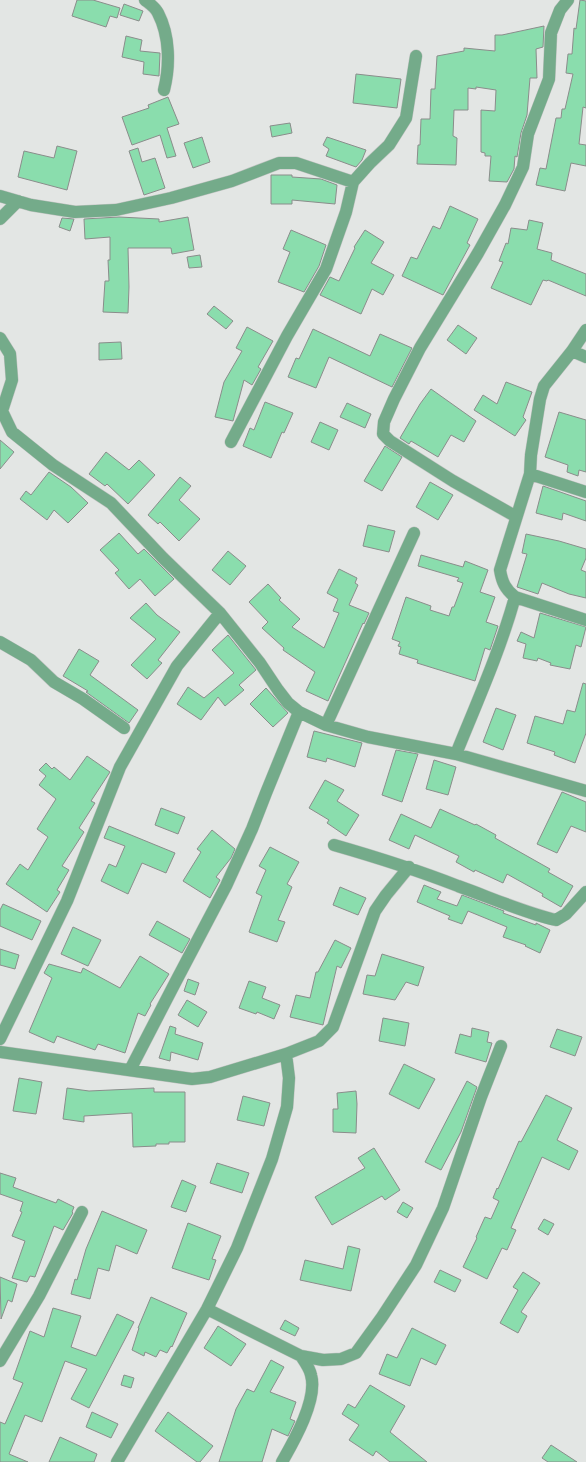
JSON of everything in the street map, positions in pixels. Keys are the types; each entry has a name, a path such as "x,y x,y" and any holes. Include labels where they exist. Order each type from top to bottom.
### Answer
{"street":[{"path":"145,0 158,12 164,28 168,61 164,90"},
{"path":"515,516 453,481 390,441 383,434 384,422 420,348 478,253 505,205 523,166 528,134 549,79 552,33 560,10 568,0"},
{"path":"231,442 287,336 326,268 346,212 353,182 389,145 406,118 416,56"},
{"path":"0,196 31,205 75,212 116,210 171,198 232,181 279,163 296,163 353,182"},
{"path":"0,219 18,201"},
{"path":"586,330 572,351 544,386 540,399 531,455 530,474 515,516 500,570 502,582 508,591 515,596 586,620"},
{"path":"0,338 10,354 12,380 2,411 12,432 53,465 111,503 163,558 220,613 260,663 288,703 300,712 326,725 368,737 456,754 586,791"},
{"path":"572,351 586,357"},
{"path":"530,474 586,492"},
{"path":"326,725 414,532"},
{"path":"456,754 495,660 515,596"},
{"path":"0,1039 67,901 120,767 177,666 220,613"},
{"path":"0,642 31,660 54,682 83,699 124,728"},
{"path":"130,1070 174,983 226,886 252,829 300,712"},
{"path":"334,845 409,867 556,920 566,914 586,892"},
{"path":"0,1052 200,1079 286,1054 319,1041 334,1027 375,911 409,867"},
{"path":"207,1308 301,1356 323,1360 341,1359 356,1353 382,1317 416,1265 443,1208 481,1096 501,1046"},
{"path":"117,1462 207,1308 237,1248 272,1159 287,1108 289,1078 286,1054"},
{"path":"0,1361 39,1296 82,1212"},
{"path":"282,1462 308,1408 313,1390 311,1375 301,1356"}],"building":[{"path":"77,0 93,0 120,8 117,18 110,16 106,27 72,16"},
{"path":"580,0 586,1 586,108 583,107 579,144 586,145 586,166 571,163 565,191 536,185 540,168 546,169 556,118 561,118 562,109 565,109 573,74 566,73 568,54 572,54 574,28 576,29"},
{"path":"124,4 143,11 139,21 120,15"},
{"path":"544,26 543,47 536,49 537,78 530,78 527,115 521,133 517,157 515,156 514,169 507,182 489,181 491,156 485,156 485,153 481,152 481,110 495,111 496,90 476,87 476,89 468,88 468,110 454,110 453,136 457,138 456,165 417,164 418,145 420,145 421,119 430,119 431,89 435,89 437,56 464,51 464,48 495,51 495,35 502,35"},
{"path":"126,36 142,40 140,51 160,53 159,76 143,74 144,62 122,57"},
{"path":"356,74 401,79 397,108 353,103"},
{"path":"168,97 179,124 167,128 176,156 167,158 160,135 132,145 122,117 149,108 148,105"},
{"path":"290,123 292,133 272,137 270,126"},
{"path":"202,137 210,162 193,168 184,143"},
{"path":"327,137 366,150 362,160 356,167 326,156 329,149 323,145"},
{"path":"57,146 77,151 67,190 18,177 24,151 54,158"},
{"path":"138,148 142,162 155,158 165,188 144,195 129,151"},
{"path":"271,175 292,175 292,177 321,179 337,185 335,204 292,200 292,204 271,204"},
{"path":"450,206 478,219 467,243 470,245 443,295 402,276 411,257 417,259 433,226 440,229"},
{"path":"119,217 159,219 159,222 188,217 194,250 172,254 171,248 128,248 128,313 103,312 105,281 109,281 108,260 110,260 110,237 85,239 84,219"},
{"path":"62,218 74,219 70,231 59,227"},
{"path":"529,220 543,223 537,249 552,253 551,260 586,274 586,296 548,280 543,280 531,305 491,288 503,262 499,261 506,243 508,244 511,228 527,230"},
{"path":"291,230 326,245 319,266 304,292 278,282 290,252 283,249"},
{"path":"365,230 384,242 371,263 394,275 383,295 372,289 361,314 320,295 330,277 339,281 355,248 354,247"},
{"path":"200,255 202,267 189,268 187,257"},
{"path":"214,306 233,321 226,329 207,314"},
{"path":"458,325 477,338 466,354 447,340"},
{"path":"247,327 273,341 258,367 261,369 252,385 244,380 233,421 215,417 224,382 242,351 236,348"},
{"path":"313,329 370,356 380,334 412,348 392,387 329,357 316,388 288,377 296,358 299,359"},
{"path":"121,342 122,359 99,360 99,343"},
{"path":"506,382 532,392 523,417 526,420 515,436 474,410 483,395 497,404"},
{"path":"431,389 476,421 464,442 451,435 438,457 411,441 409,444 400,438 420,404"},
{"path":"265,402 293,413 284,433 282,432 271,458 243,446 250,428 254,430"},
{"path":"347,403 371,414 365,428 340,417"},
{"path":"559,412 586,420 586,472 579,470 578,476 567,472 568,465 545,457"},
{"path":"320,422 338,430 329,450 311,442"},
{"path":"0,440 14,452 0,469"},
{"path":"385,446 402,457 382,491 364,481"},
{"path":"106,452 129,470 139,460 155,475 128,504 107,484 105,486 89,474"},
{"path":"49,472 71,487 88,503 68,523 54,510 47,520 20,499 26,491 31,495"},
{"path":"180,477 191,486 179,500 200,519 179,541 160,522 158,524 148,515"},
{"path":"430,482 453,495 438,520 416,507"},
{"path":"543,486 586,501 586,521 563,513 562,520 536,513"},
{"path":"368,525 395,531 389,552 363,546"},
{"path":"119,533 138,554 144,549 174,579 155,596 140,579 129,589 115,573 119,570 100,550"},
{"path":"526,534 559,541 586,549 586,558 581,570 586,572 586,598 569,594 542,583 538,594 517,587 527,554 522,553"},
{"path":"228,551 246,566 230,585 212,570"},
{"path":"421,555 463,567 465,561 488,570 480,592 495,597 486,622 498,626 490,650 485,648 475,681 417,663 418,660 399,654 401,647 398,646 400,642 392,639 406,597 431,606 430,610 449,616 463,583 457,581 459,578 418,566"},
{"path":"339,569 357,578 355,583 358,585 349,605 369,613 364,624 363,623 328,701 306,691 315,672 283,650 284,648 262,628 268,622 249,602 268,584 281,598 279,600 300,619 292,627 324,648 339,613 333,611 338,599 327,593"},
{"path":"146,603 157,615 180,632 158,660 162,663 147,679 131,665 156,639 130,618"},
{"path":"540,613 586,627 581,647 576,645 570,669 550,665 551,663 538,658 537,661 523,658 526,644 517,641 521,632 534,638"},
{"path":"228,635 256,670 239,685 244,690 225,706 218,697 201,720 177,704 188,687 204,698 234,673 212,650"},
{"path":"79,649 99,661 90,675 138,710 129,723 86,692 88,691 63,676"},
{"path":"583,683 586,684 586,733 575,763 554,755 555,752 527,743 535,716 563,724 567,710 575,712"},
{"path":"266,688 288,713 273,727 250,704"},
{"path":"496,708 516,715 503,750 483,742"},
{"path":"314,731 362,743 355,767 327,758 326,762 307,757"},
{"path":"396,750 418,754 402,802 382,795"},
{"path":"87,756 110,772 91,801 95,803 79,828 84,832 62,866 69,870 57,890 60,892 47,912 6,884 20,864 28,870 48,837 37,829 56,799 39,785 46,776 39,770 46,763 52,769 54,767 70,780"},
{"path":"434,760 456,767 448,795 426,789"},
{"path":"325,780 344,790 337,801 359,815 346,836 327,823 329,820 309,808"},
{"path":"562,792 586,802 586,832 571,826 557,853 537,844"},
{"path":"161,808 185,817 178,834 155,825"},
{"path":"440,809 475,825 476,824 496,835 495,838 550,869 548,872 573,886 561,907 542,896 543,894 507,874 503,883 475,870 474,872 456,862 459,856 415,835 409,849 389,840 401,814 431,828"},
{"path":"109,826 175,853 166,873 142,863 128,894 101,881 109,864 116,867 125,846 104,838"},
{"path":"212,830 235,849 231,858 216,877 220,880 210,898 183,881 201,852 197,849"},
{"path":"270,847 299,862 287,884 292,887 278,920 285,922 277,942 249,932 262,896 256,893 266,870 259,866"},
{"path":"424,885 441,892 437,899 457,906 462,895 504,911 503,913 536,925 536,923 550,930 540,953 525,946 526,945 503,937 507,927 468,911 462,924 448,919 450,916 417,902"},
{"path":"340,887 366,898 358,915 333,905"},
{"path":"3,904 41,921 32,940 0,926 0,910"},
{"path":"157,921 190,939 182,953 149,935"},
{"path":"73,927 101,940 88,966 61,954"},
{"path":"335,940 351,948 341,968 337,966 323,1025 290,1017 296,995 310,998 316,972 318,972"},
{"path":"0,949 19,955 15,969 0,965"},
{"path":"382,954 424,967 418,986 406,982 395,1000 363,994 367,975 375,976"},
{"path":"140,956 169,974 150,1004 151,1005 145,1016 138,1013 125,1053 98,1044 95,1050 57,1036 54,1043 29,1032 52,978 44,973 49,964 81,973 83,968 120,988"},
{"path":"188,979 199,983 195,995 184,991"},
{"path":"249,981 266,987 262,998 280,1005 274,1019 257,1012 256,1014 239,1008"},
{"path":"187,1000 207,1012 198,1027 178,1015"},
{"path":"383,1018 409,1023 405,1046 379,1041"},
{"path":"170,1026 176,1028 175,1034 203,1043 198,1060 171,1052 170,1061 159,1058"},
{"path":"472,1028 489,1032 487,1042 492,1043 486,1062 455,1053 460,1034 471,1037"},
{"path":"557,1029 582,1037 575,1056 550,1047"},
{"path":"404,1064 435,1079 419,1109 389,1094"},
{"path":"19,1078 42,1082 36,1114 13,1111"},
{"path":"467,1081 477,1087 461,1132 441,1170 425,1162"},
{"path":"67,1088 89,1091 154,1088 154,1092 185,1092 185,1142 169,1142 169,1144 156,1144 156,1146 133,1147 132,1113 84,1116 84,1122 63,1119"},
{"path":"356,1091 356,1133 333,1132 333,1109 338,1109 337,1093"},
{"path":"546,1095 572,1108 557,1140 578,1151 569,1170 542,1157 511,1228 516,1230 507,1250 502,1248 487,1279 463,1267 485,1217 491,1219 499,1201 493,1198 497,1188 498,1189 519,1141 521,1142"},
{"path":"243,1096 270,1103 264,1126 237,1120"},
{"path":"374,1148 400,1190 385,1200 382,1196 332,1225 315,1197 365,1168 358,1158"},
{"path":"217,1163 249,1173 242,1193 210,1183"},
{"path":"0,1173 16,1178 13,1187 56,1203 58,1199 74,1207 73,1213 63,1230 54,1226 35,1277 30,1276 27,1282 12,1278 25,1241 12,1236 22,1212 20,1211 23,1202 0,1194"},
{"path":"182,1180 196,1186 186,1212 171,1207"},
{"path":"403,1202 413,1208 407,1218 397,1212"},
{"path":"102,1211 147,1230 137,1254 116,1245 109,1271 98,1268 90,1299 71,1294 75,1279 77,1280 86,1249"},
{"path":"544,1219 554,1224 548,1235 538,1229"},
{"path":"188,1223 221,1236 212,1259 216,1260 209,1280 172,1268"},
{"path":"348,1246 360,1249 351,1291 300,1280 305,1260 343,1269"},
{"path":"440,1270 461,1280 455,1292 434,1282"},
{"path":"523,1272 540,1283 521,1312 527,1316 518,1333 500,1323 518,1290 513,1287"},
{"path":"0,1277 17,1284 12,1302 8,1300 1,1319"},
{"path":"151,1297 187,1313 172,1347 171,1346 167,1353 160,1350 156,1357 145,1352 144,1356 132,1350 138,1328"},
{"path":"53,1308 81,1316 71,1347 96,1356 117,1314 134,1322 89,1408 71,1399 87,1369 65,1361 42,1422 25,1415 9,1454 28,1462 0,1462 0,1422 5,1424 23,1383 13,1379 30,1331 44,1337"},
{"path":"285,1320 299,1328 295,1336 280,1329"},
{"path":"218,1326 246,1344 231,1366 204,1348"},
{"path":"412,1328 446,1345 436,1365 421,1358 410,1386 379,1374 387,1354 397,1358"},
{"path":"271,1360 284,1367 270,1392 296,1402 290,1419 295,1421 288,1436 272,1429 262,1462 219,1462 236,1409 247,1389 254,1392"},
{"path":"124,1375 134,1378 131,1388 121,1385"},
{"path":"370,1385 405,1406 390,1432 427,1462 390,1462 376,1451 373,1456 349,1440 359,1425 342,1414 348,1404 355,1408"},
{"path":"92,1412 118,1424 111,1438 86,1427"},
{"path":"168,1412 213,1446 200,1462 197,1462 155,1431"},
{"path":"60,1437 97,1454 94,1462 49,1462"},
{"path":"551,1445 577,1462 548,1462 542,1458"}]}
